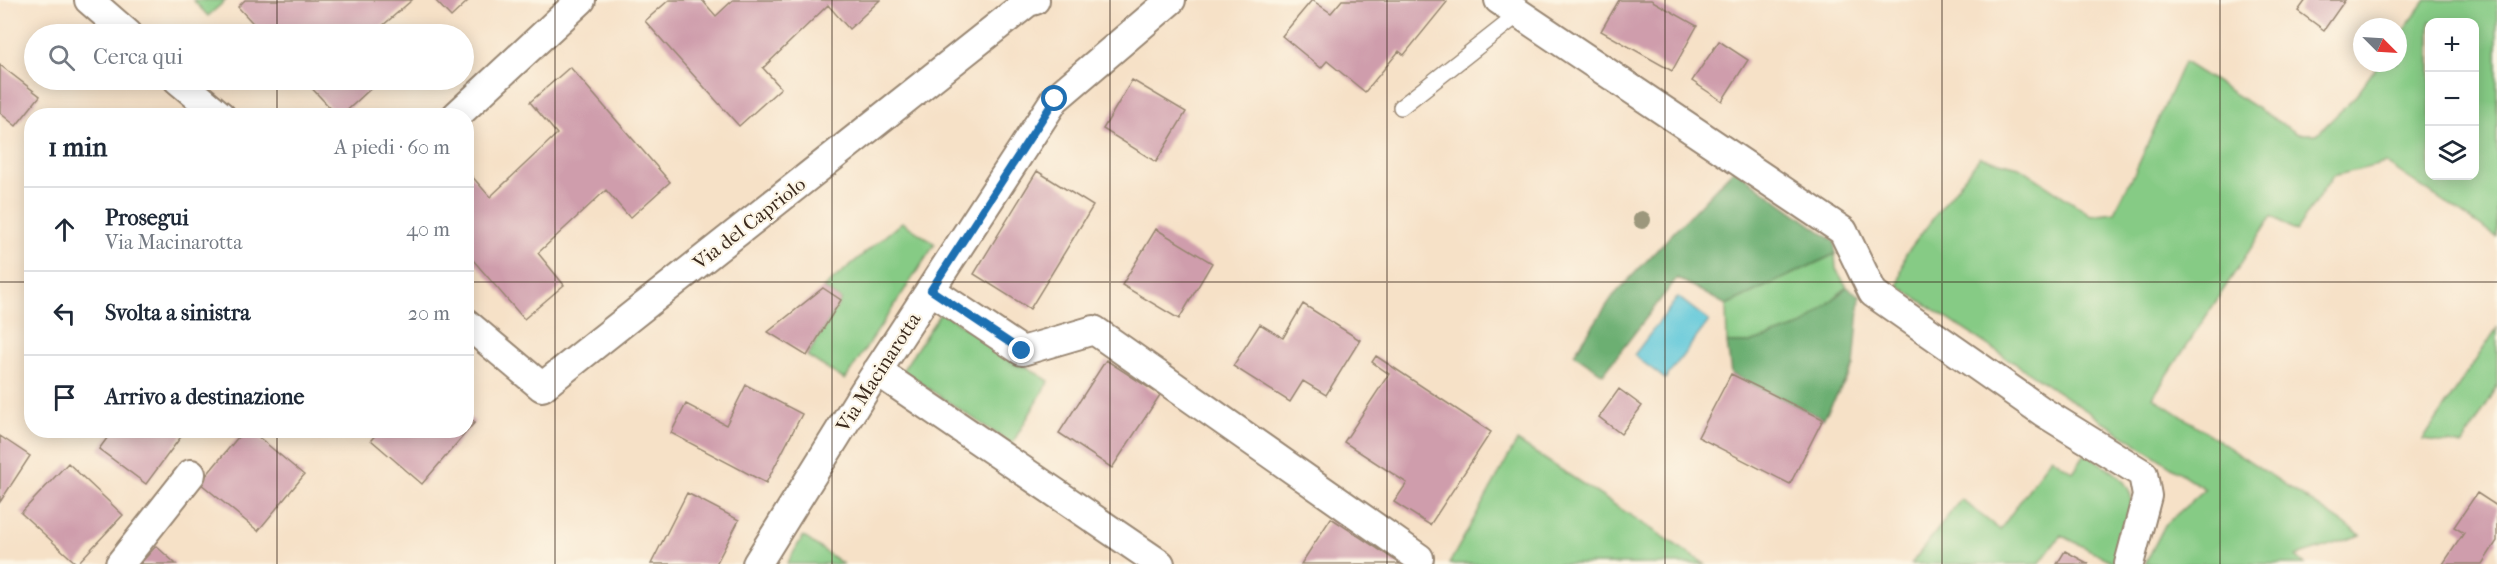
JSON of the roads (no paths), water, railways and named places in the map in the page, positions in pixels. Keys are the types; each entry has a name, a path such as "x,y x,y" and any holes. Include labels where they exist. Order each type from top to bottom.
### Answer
{"street":[{"path":"89,0 117,24"},
{"path":"465,108 581,0"},
{"name":"Via del Capriolo","path":"474,330 542,387 1028,2 1035,0"},
{"name":"Via Macinarotta","path":"758,564 877,371 1055,99 1172,0"},
{"path":"1509,7 1843,231 1873,293 2043,412 2143,474 2147,496 2130,564"},
{"path":"190,90 211,108"},
{"path":"931,290 1022,351 1094,330 1419,558"},
{"path":"877,371 1160,564"},
{"path":"120,564 191,474"}],"lane":[{"path":"1401,108 1509,7"}],"water":[{"path":"1678,297 1709,321 1665,379 1634,355"}]}
